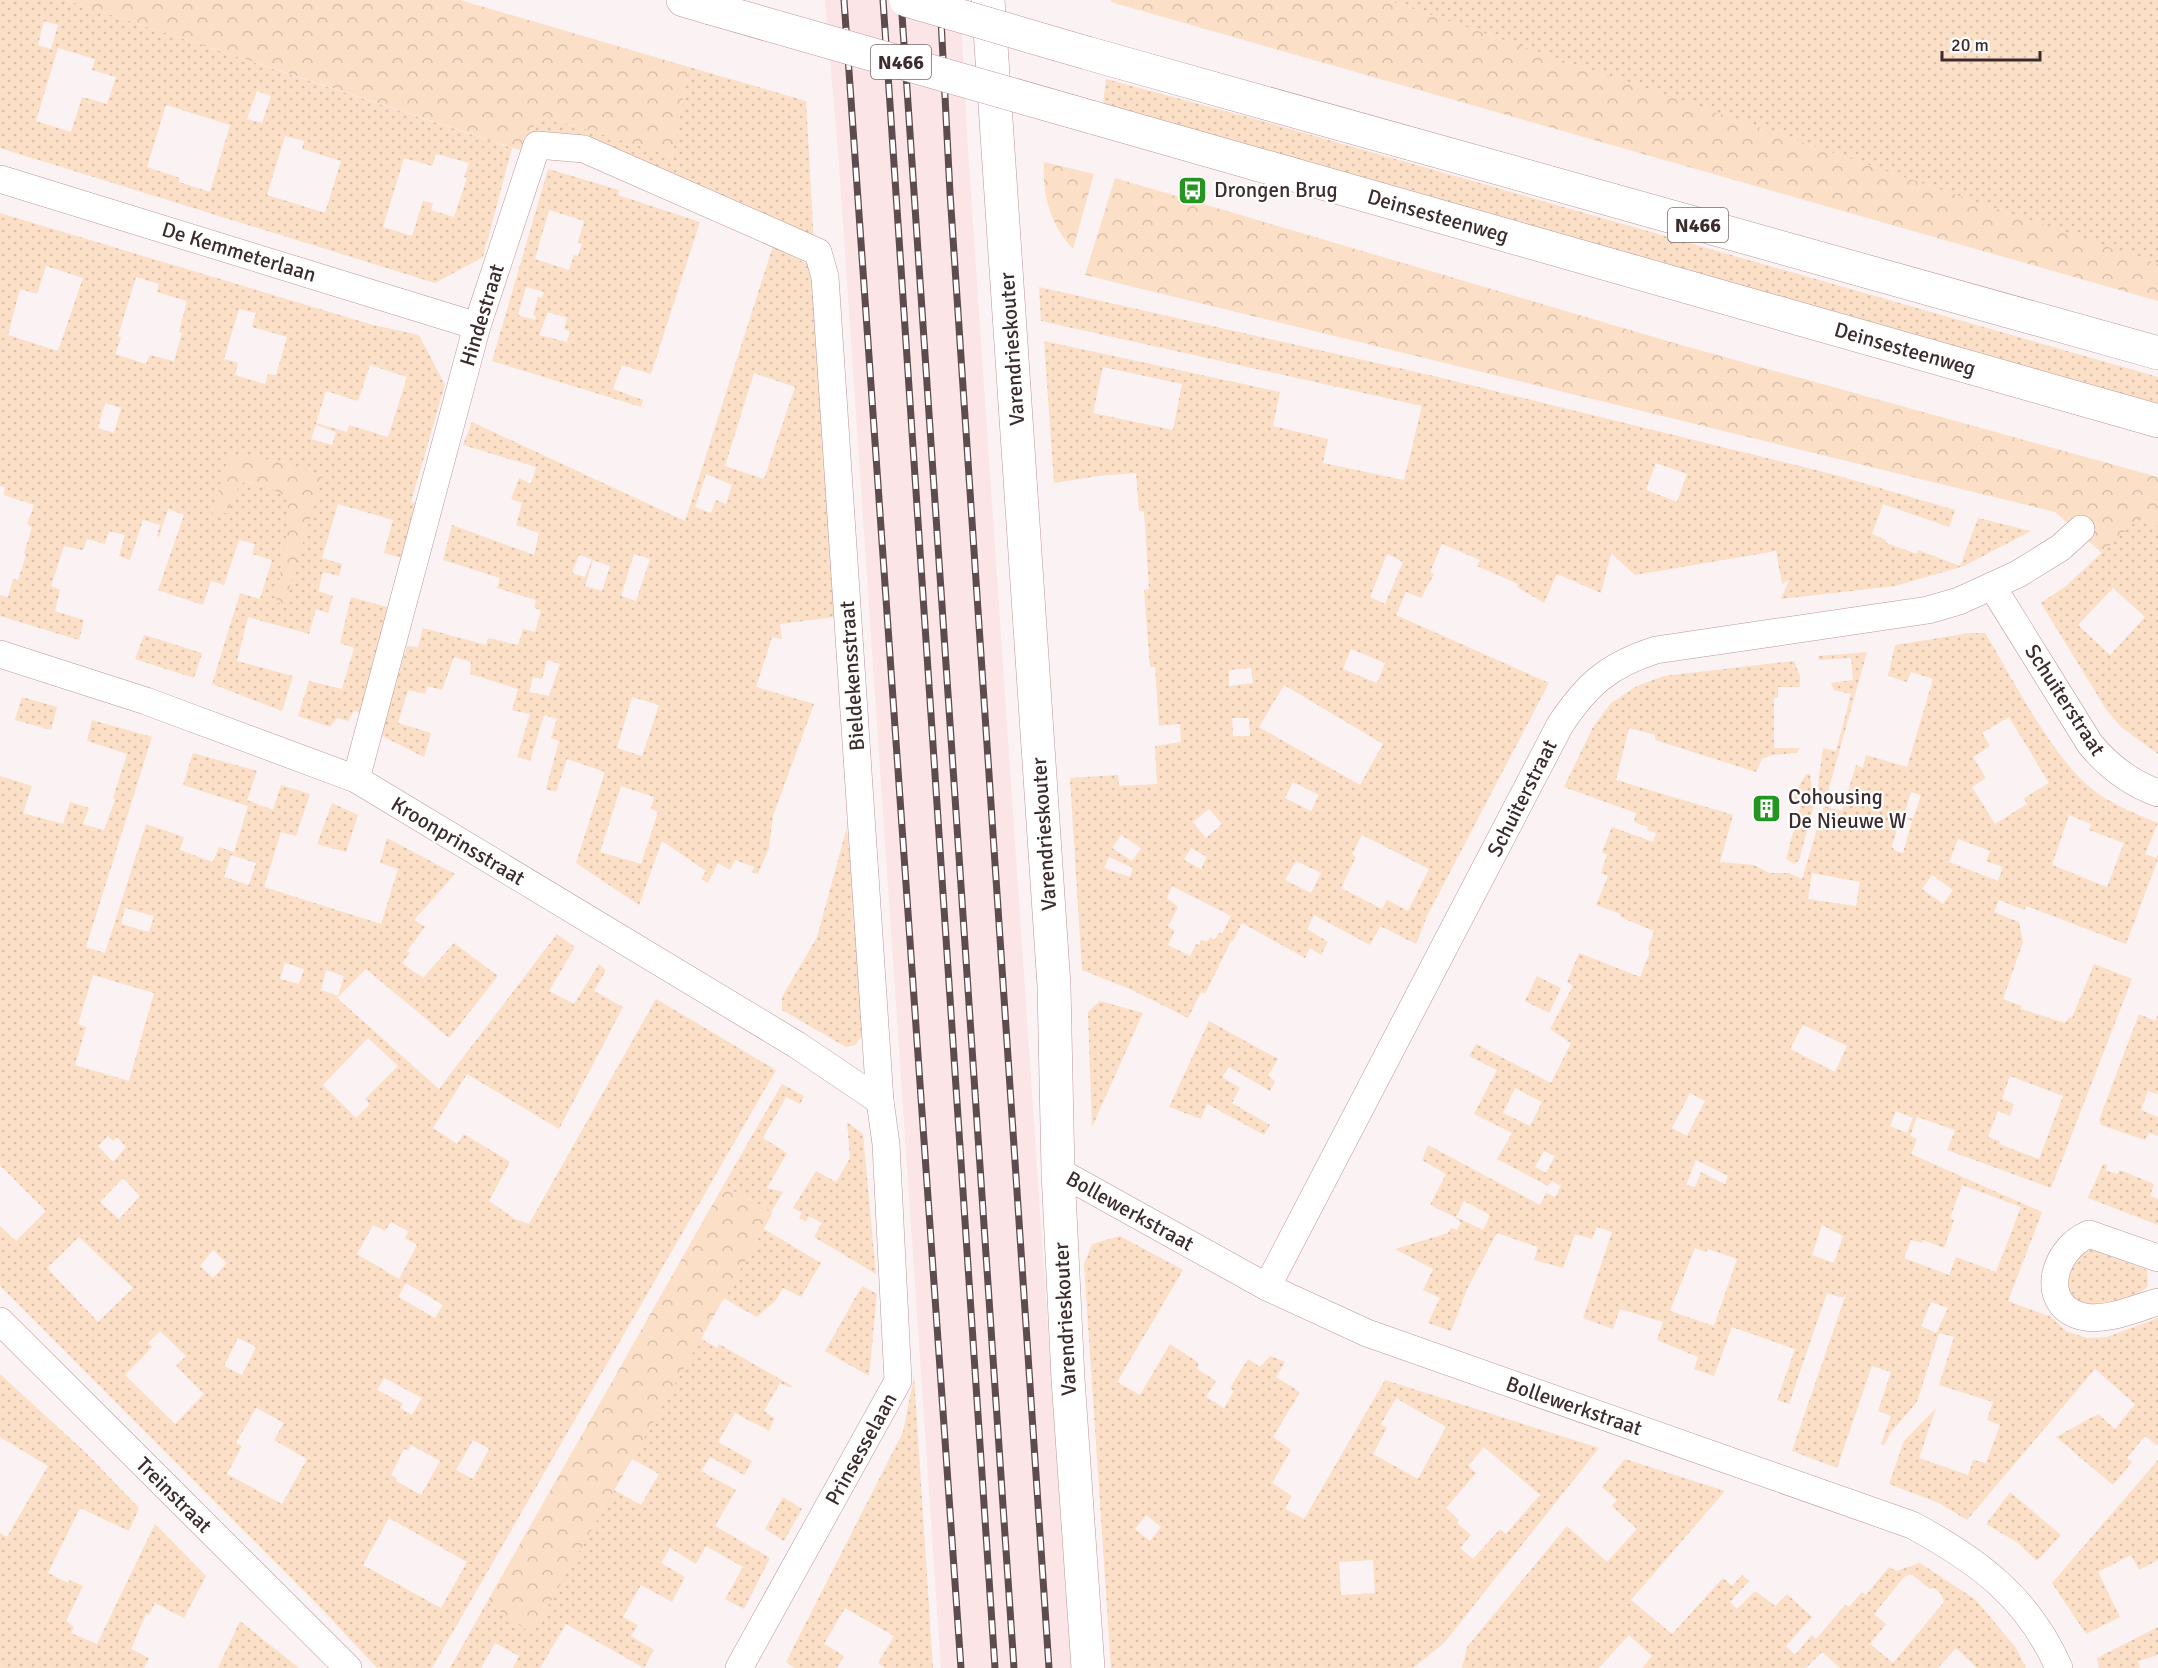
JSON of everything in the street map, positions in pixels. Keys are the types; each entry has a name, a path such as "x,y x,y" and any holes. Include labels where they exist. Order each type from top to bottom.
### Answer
{"main road":[{"name":"N466","path":"906,0 2158,353"},
{"name":"Varendrieskouter","path":"988,0 1054,986 1058,1171 1068,1379 1088,1668"},
{"name":"Deinsesteenweg","path":"697,4 2158,421"}],"street":[{"name":"Hindestraat","path":"356,779 477,326 537,145 584,149 818,252"},
{"name":"De Kemmeterlaan","path":"0,179 477,326"},
{"name":"Bieldekensstraat","path":"818,252 825,277 880,1101"},
{"name":"Schuiterstraat","path":"1267,1287 1560,724 1579,696 1603,674 1628,659 1656,650 1887,617 1959,601 2018,574 2060,548 2080,530"},
{"name":"Schuiterstraat","path":"1992,586 2096,752 2122,776 2158,793"},
{"name":"Kroonprinsstraat","path":"0,654 146,701 356,779 797,1045 880,1101"},
{"name":"Prinsesselaan","path":"740,1668 898,1381 886,1144 880,1101"},
{"name":"Bollewerkstraat","path":"1058,1171 1267,1287 1367,1333 1912,1525 1978,1564 2012,1595 2033,1624 2058,1668"},
{"path":"2158,1258 2089,1234 2074,1240 2065,1250 2054,1271 2059,1298 2076,1314 2086,1317 2109,1316 2158,1302"},
{"name":"Treinstraat","path":"0,1321 348,1668"}],"shaded area":[{"path":"825,0 960,0 968,150 1071,1668 941,1668 839,164"}],"green space":[{"path":"0,0 66,0 512,148 483,257 435,283 0,148","holes":["44,21 58,25 51,49 38,45","58,48 95,59 92,70 116,77 107,104 82,97 71,132 36,121","257,91 271,96 262,123 247,119","166,105 230,125 210,192 179,182 180,178 147,167","285,136 304,141 302,149 341,161 325,213 267,195","436,154 469,163 464,177 467,178 454,217 431,210 433,203 423,201 412,236 383,227 404,158 432,166"]},
{"path":"66,0 460,0 689,67 672,156 540,115 520,150"},
{"path":"1111,0 1387,0 2158,264 2158,301 1111,2"},
{"path":"1387,0 2158,0 2158,264 2154,263"},
{"path":"689,67 806,101 814,244 528,136 540,115 672,156"},
{"path":"1106,79 1266,122 2158,377 2158,407 1103,105"},
{"path":"1044,162 1094,174 1073,249 1058,230 1049,208 1044,186"},
{"path":"548,169 619,190 618,195 700,222 651,374 622,365 613,389 643,400 641,407 492,361","holes":["549,210 584,221 578,242 582,244 578,256 574,255 569,270 535,259","526,287 544,292 542,298 538,297 533,315 536,316 535,320 518,315","548,312 567,318 564,329 570,331 567,342 539,335"]},
{"path":"1115,178 1681,345 2158,477 2158,526 2139,518 2102,553 2055,512 1085,275"},
{"path":"0,213 373,325 419,335 445,385 411,502 422,505 405,559 384,553 393,520 338,504 322,558 342,564 339,576 323,572 318,591 333,596 328,613 316,609 309,634 248,617 237,661 293,676 282,711 212,684 240,593 260,599 272,560 252,554 255,544 239,540 224,585 211,581 203,605 158,590 184,515 168,509 159,537 157,536 160,525 143,520 130,560 119,556 125,535 109,531 105,544 87,539 83,550 64,546 51,586 60,590 55,611 84,620 79,640 0,616 0,595 8,597 13,579 18,580 26,555 24,553 32,527 27,524 34,505 4,495 5,487 0,486","holes":["46,266 83,278 58,351 8,335 20,289 37,294","136,277 159,284 157,292 187,301 179,332 182,333 174,361 150,355 146,364 115,354 121,338 118,336","239,309 256,313 252,327 287,337 276,375 268,374 265,384 235,375 238,363 224,359","370,365 407,377 388,437 349,425 347,432 316,423 326,391 358,401","105,403 121,408 114,433 98,428","316,425 336,432 332,445 311,439","230,453 323,475 288,524 288,498 272,489 244,481 235,492"]},
{"path":"773,246 811,266 834,617 780,624 782,639 772,637 756,687 814,704 773,816 769,848 758,874 752,872 754,867 735,860 730,870 718,863 708,883 701,879 706,871 662,841 639,905 576,863 605,772 567,759 556,792 546,789 559,741 551,738 557,719 544,715 530,761 517,757 530,714 512,710 518,689 470,674 471,662 454,657 442,690 427,686 425,694 408,690 398,723 431,733 424,757 380,735 407,646 418,647 423,628 486,645 488,638 518,645 523,629 535,632 541,610 534,608 536,600 497,588 500,578 443,560 452,525 534,555 539,533 516,525 522,503 511,499 519,478 531,484 536,467 463,445 472,422 685,521","holes":["754,373 795,387 764,479 725,466","706,474 732,485 726,504 716,500 711,513 695,507","634,554 650,559 636,601 621,596","579,555 592,559 585,577 572,573","593,560 610,566 602,591 585,586","547,660 560,664 549,696 529,692 533,677 542,679","632,697 659,705 642,756 617,748","621,786 654,797 651,809 658,812 641,864 600,852"]},
{"path":"1039,287 1434,376 1832,474 1955,510 1949,527 1883,504 1872,534 1886,540 1886,543 1917,554 1918,550 1960,566 1978,518 2031,531 1964,566 1895,586 1781,599 1789,580 1782,584 1776,551 1635,575 1611,553 1601,593 1557,574 1544,603 1517,587 1518,584 1477,566 1480,560 1442,544 1430,572 1434,574 1421,598 1406,592 1396,615 1549,683 1427,916 1416,944 1380,926 1370,945 1314,915 1307,929 1328,942 1321,955 1310,948 1305,958 1242,923 1205,994 1201,992 1188,1018 1130,989 1082,970 1070,778 1118,775 1119,786 1157,784 1155,746 1181,742 1180,724 1159,726 1155,667 1150,667 1144,590 1149,589 1144,511 1139,511 1136,473 1054,483 1044,341 1280,392 1273,426 1328,439 1323,463 1404,480 1422,406 1041,321","holes":["1103,367 1182,384 1173,430 1093,413","1656,463 1687,474 1677,502 1646,490","1387,554 1403,562 1385,604 1370,597","1351,649 1385,663 1377,683 1343,669","1251,668 1253,683 1229,686 1229,670","1284,685 1383,744 1360,785 1259,727","1232,718 1249,718 1250,736 1233,736","1293,782 1319,795 1311,811 1285,798","1209,809 1222,824 1206,838 1193,822","1121,835 1141,848 1132,861 1112,848","1362,835 1429,869 1408,911 1387,900 1382,909 1341,888 1356,857 1352,854","1191,848 1207,857 1201,869 1184,860","1109,857 1133,868 1130,877 1104,868","1296,861 1321,873 1311,893 1285,880","1172,886 1231,916 1222,934 1219,932 1215,940 1210,937 1207,942 1201,940 1199,945 1196,944 1190,956 1168,945 1175,930 1168,927 1178,907 1167,898"]},
{"path":"230,453 281,462 323,475 284,606 276,601 288,524 288,498 272,489 245,481 235,492 227,513 212,514"},
{"path":"2139,518 2158,526 2158,754 2120,726 2106,709 2041,603 2066,586","holes":["2113,588 2145,617 2110,655 2078,625"]},
{"path":"351,597 394,609 364,713 354,711 348,721 337,718 330,727 298,716 309,681 342,689 354,648 340,643"},
{"path":"1970,633 1985,633 2051,743 2083,781 2114,803 2158,823 2145,854 2156,858 2158,854 2158,859 2126,944 2027,906 2024,910 1999,900 1994,912 2019,922 2023,942 2003,999 2021,1006 2021,1009 2065,1023 2069,1017 2072,1018 2094,964 2132,979 2051,1188 1947,1150 1955,1130 1917,1117 1910,1136 1917,1139 1911,1154 2042,1212 2008,1301 2051,1317 2066,1331 2087,1338 2107,1337 2158,1318 2158,1446 2145,1436 2127,1458 2132,1462 2113,1485 2056,1437 2098,1414 2115,1429 2135,1404 2095,1369 1967,1520 1939,1503 1889,1484 1904,1441 1936,1408 1919,1458 1968,1475 1973,1460 1986,1463 2000,1425 1987,1420 1993,1402 1939,1385 1954,1337 1939,1333 1917,1402 1891,1432 1884,1445 1881,1444 1891,1416 1878,1411 1891,1372 1872,1366 1837,1468 1792,1451 1848,1288 1843,1298 1827,1293 1789,1404 1777,1400 1795,1349 1732,1327 1714,1376 1694,1369 1698,1357 1657,1340 1663,1322 1620,1309 1613,1329 1583,1318 1612,1232 1597,1227 1592,1239 1575,1234 1563,1268 1534,1260 1538,1247 1497,1233 1468,1287 1451,1331 1428,1323 1440,1298 1423,1290 1433,1269 1395,1249 1448,1233 1451,1228 1457,1230 1461,1223 1455,1217 1430,1205 1446,1174 1422,1160 1428,1145 1540,1205 1546,1193 1555,1197 1561,1186 1552,1181 1548,1186 1497,1159 1512,1133 1474,1114 1497,1070 1469,1056 1476,1044 1551,1083 1571,1043 1550,1029 1573,986 1567,982 1579,953 1640,977 1650,952 1648,949 1654,931 1620,917 1621,914 1596,905 1608,876 1601,873 1607,855 1602,852 1612,827 1653,842 1656,833 1634,822 1636,813 1564,787 1593,727 1611,703 1637,686 1664,676 1794,661 1800,676 1800,687 1778,687 1778,698 1774,698 1774,748 1800,748 1796,753 1772,755 1762,759 1756,772 1655,740 1655,735 1629,728 1616,780 1733,815 1720,862 1754,865 1769,873 1789,873 1802,879 1824,806 1842,811 1856,765 1863,768 1866,755 1907,767 1933,679 1911,672 1907,682 1888,676 1895,645","holes":["2009,717 2049,783 2024,798 2027,804 1995,824 1972,787 1986,778 1973,757 1990,746 1982,733","1911,792 1921,795 1913,819 1904,816","2069,815 2091,824 2089,830 2124,843 2107,887 2052,865","1900,818 1912,821 1903,853 1894,850 1892,846","1958,839 1990,851 1986,861 2003,867 1998,881 1949,862","1812,873 1860,882 1856,906 1808,899","1932,875 1953,890 1943,904 1922,889","1803,1025 1847,1046 1835,1072 1790,1049","2010,1076 2063,1096 2039,1159 1999,1144 2000,1141 1988,1137 1998,1111 2010,1116 2014,1104 2002,1099","1515,1088 1542,1102 1530,1126 1503,1113","1690,1093 1705,1101 1687,1136 1672,1128","1896,1111 1913,1118 1907,1133 1890,1126","1544,1151 1555,1156 1546,1173 1535,1167","1696,1160 1728,1176 1725,1184 1701,1172 1695,1187 1686,1185","1962,1185 2021,1207 1996,1272 1956,1257 1949,1275 1904,1258 1911,1240 1922,1243 1923,1240 1944,1248 1954,1220 1950,1218","1464,1201 1490,1215 1483,1230 1456,1217","1822,1225 1843,1236 1834,1263 1812,1255","1695,1248 1706,1252 1708,1249 1737,1259 1714,1326 1670,1311","1931,1302 1948,1308 1936,1333 1921,1326"]},
{"path":"144,635 202,653 194,678 135,659"},
{"path":"1867,652 1824,806 1818,785 1823,748 1836,751 1851,694 1834,690 1831,683 1853,680 1851,658 1819,660 1818,656"},
{"path":"22,697 57,707 51,730 15,720"},
{"path":"92,720 152,737 86,947 105,953 146,824 184,837 180,850 213,862 219,847 234,852 248,806 183,785 193,753 257,771 247,800 273,810 281,785 310,794 296,836 281,832 264,887 381,924 398,869 380,863 387,838 455,874 414,920 425,927 407,951 410,953 402,963 423,978 454,943 498,976 449,1038 366,969 337,998 439,1089 557,934 575,947 549,991 574,1004 599,964 606,970 594,991 623,1007 559,1129 467,1074 433,1128 457,1144 464,1134 510,1162 489,1201 515,1219 529,1224 656,999 776,1070 432,1668 377,1668 318,1605 0,1286 0,1226 16,1241 46,1211 0,1165 0,776 32,786 23,813 63,824 70,802 89,808 83,824 104,830 115,800 113,798 127,754 87,741","holes":["231,855 256,863 249,885 224,877","125,908 154,916 149,932 121,924","285,963 304,969 299,984 280,979","326,970 344,976 338,996 321,990","93,975 154,993 129,1081 75,1065 86,1027 78,1024","368,1038 398,1066 365,1099 370,1104 356,1118 323,1085","108,1136 113,1141 117,1137 126,1147 113,1162 98,1146","123,1178 140,1196 119,1219 100,1202","391,1222 408,1231 405,1238 417,1245 399,1279 357,1254 373,1225 385,1231","79,1237 133,1288 98,1322 47,1268","213,1250 227,1263 213,1278 200,1266","406,1283 443,1305 435,1318 398,1297","160,1331 186,1356 176,1366 204,1394 175,1424 125,1375 152,1347 148,1343","238,1338 256,1347 242,1375 224,1366","384,1378 422,1398 412,1415 400,1408 403,1403 377,1390","256,1408 284,1423 274,1440 307,1459 282,1504 227,1474 242,1446 236,1443","473,1440 489,1449 473,1479 456,1470","411,1445 440,1461 421,1495 396,1481 397,1478 391,1475 404,1449 408,1450","389,1518 467,1562 441,1608 363,1565"]},
{"path":"1806,774 1810,774 1814,805 1799,860 1795,864 1786,859 1801,804 1791,800"},
{"path":"332,803 358,815 346,852 317,844"},
{"path":"847,827 864,1033 855,1045 846,1047 782,1010 782,997 817,937"},
{"path":"1537,976 1561,988 1549,1013 1525,1001"},
{"path":"1100,1001 1143,1013 1092,1127 1088,1012"},
{"path":"2139,1014 2155,1021 2158,1015 2158,1091 2157,1094 2148,1091 2141,1110 2158,1117 2158,1136 2149,1133 2145,1140 2101,1125 2099,1120"},
{"path":"1209,1021 1278,1059 1268,1076 1275,1081 1270,1091 1229,1067 1222,1077 1240,1088 1232,1103 1270,1125 1264,1135 1207,1104 1201,1119 1169,1107"},
{"path":"782,1084 804,1096 800,1104 786,1097 763,1138 787,1153 767,1188 783,1192 772,1211 723,1186"},
{"path":"847,1122 863,1134 876,1274 814,1237 822,1223 809,1216 806,1222 799,1218 802,1213 793,1208 816,1171 836,1182 850,1158"},
{"path":"2103,1164 2107,1165 2106,1170 2117,1174 2120,1170 2154,1184 2150,1196 2158,1199 2158,1225 2088,1198"},
{"path":"723,1186 772,1211 771,1216 532,1634 487,1602"},
{"path":"764,1229 821,1263 801,1297 783,1288 776,1300 757,1317 723,1298"},
{"path":"1120,1236 1183,1270 1117,1382 1140,1395 1170,1344 1199,1363 1197,1369 1216,1381 1206,1397 1224,1408 1234,1391 1230,1388 1248,1359 1260,1367 1270,1356 1285,1362 1276,1377 1300,1392 1273,1437 1291,1450 1272,1483 1292,1496 1285,1509 1304,1519 1385,1380 1599,1448 1444,1643 1413,1668 1111,1668 1084,1264 1092,1244","holes":["1396,1398 1446,1427 1418,1479 1373,1454 1387,1428 1381,1424","1484,1447 1540,1495 1506,1534 1500,1529 1473,1559 1460,1548 1471,1535 1457,1523 1459,1520 1446,1508 1476,1473 1468,1466","1146,1515 1161,1527 1150,1541 1135,1529","1373,1560 1375,1593 1341,1595 1339,1562"]},
{"path":"2091,1249 2147,1270 2148,1286 2134,1296 2115,1303 2095,1306 2078,1302 2069,1291 2066,1277 2078,1255"},
{"path":"862,1286 877,1294 869,1376 825,1351"},
{"path":"700,1338 717,1348 719,1344 792,1386 791,1388 780,1383 764,1411 775,1418 769,1431 735,1413 718,1442 752,1461 744,1475 710,1457 701,1471 736,1490 715,1526 770,1558 744,1609 725,1599 743,1567 706,1546 696,1564 670,1548 661,1563 685,1577 672,1602 641,1585 623,1617 638,1625 631,1636 654,1650 644,1668 566,1624 540,1668 513,1668 519,1656 495,1643 481,1668 450,1668 487,1602 532,1633 614,1490 641,1505 659,1474 632,1459"},
{"path":"0,1374 86,1453 139,1508 129,1531 80,1508 48,1573 68,1583 70,1580 83,1586 66,1621 74,1627 71,1633 97,1644 155,1524 206,1576 184,1618 155,1603 149,1615 146,1614 131,1649 149,1658 144,1668 0,1668 0,1533 7,1537 48,1466 0,1437"},
{"path":"914,1376 933,1668 885,1668 878,1663 894,1636 845,1608 824,1644 844,1656 837,1668 795,1668 786,1662 903,1432"},
{"path":"1625,1459 1725,1491 1631,1600 1672,1634 1723,1578 1732,1586 1742,1575 1749,1581 1730,1602 1737,1609 1755,1591 1775,1606 1787,1594 1812,1617 1786,1646 1795,1655 1812,1635 1816,1639 1845,1605 1849,1607 1862,1592 1866,1595 1889,1567 1896,1571 1920,1563 1976,1600 2016,1648 2026,1668 1977,1668 1956,1648 1938,1668 1840,1668 1822,1652 1806,1668 1642,1668 1652,1656 1629,1635 1599,1668 1462,1668 1467,1647 1567,1526 1607,1562 1637,1529 1612,1506 1617,1500 1602,1487","holes":["1911,1574 1930,1589 1935,1588 1941,1594 1944,1602 1893,1663 1870,1644 1886,1624 1874,1614 1904,1577"]},
{"path":"2158,1460 2158,1560 2139,1570 2131,1555 2098,1572 2120,1617 2086,1634 2052,1583"},
{"path":"2010,1492 2061,1535 2037,1561 2018,1543 1986,1524"},
{"path":"783,1497 802,1509 784,1541 765,1529"},
{"path":"240,1621 299,1668 218,1668"},
{"path":"2158,1627 2158,1655 2138,1661 2140,1668 2099,1668 2097,1658"}],"railway":[{"path":"844,0 961,1668"},
{"path":"883,0 995,1668"},
{"path":"901,0 1014,1668"},
{"path":"940,0 950,193 1049,1668"}],"place":[{"name":"Drongen Brug","path":"1193,190"},
{"name":"Cohousing De Nieuwe W","path":"1767,809"}]}
